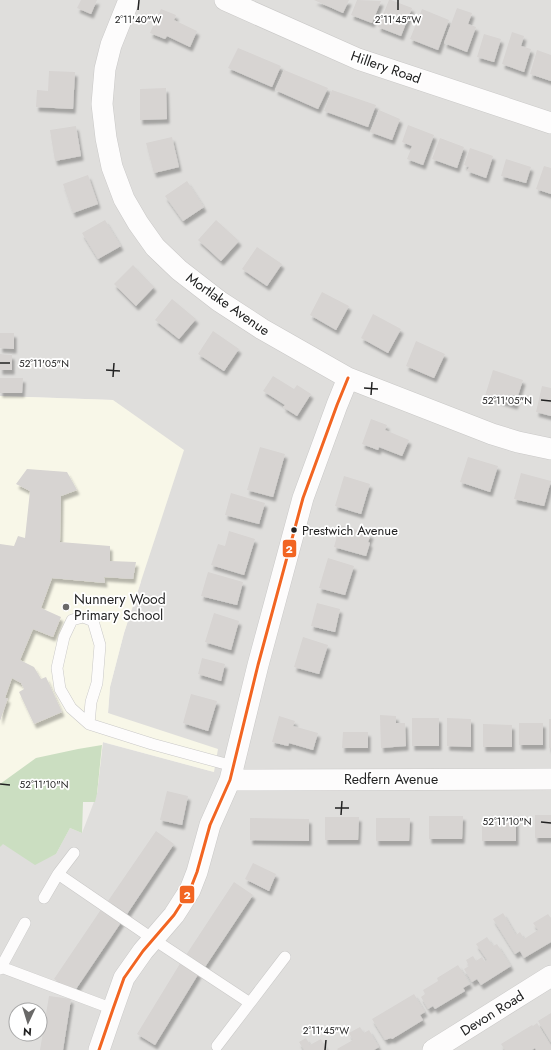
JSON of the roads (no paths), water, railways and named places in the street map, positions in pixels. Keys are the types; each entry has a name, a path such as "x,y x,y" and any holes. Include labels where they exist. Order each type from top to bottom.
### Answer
{"street":[{"name":"Mortlake Avenue","path":"129,0 111,45 105,69 102,104 106,138 111,160 124,199 155,247 179,270 219,301 262,329 348,378 492,434 551,450"},
{"name":"Hillery Road","path":"225,0 358,58 551,123"},
{"path":"99,1050 124,978 143,951 174,915 190,890 197,872 210,825 232,773 258,665 304,498 348,378"},
{"name":"Redfern Avenue","path":"232,773 551,778"},
{"name":"Devon Road","path":"433,1050 551,976"}],"lane":[{"path":"89,724 91,702 96,683 100,645 93,621 83,617 72,620 64,637 57,668 60,689 71,708 89,724 152,744 232,773"},
{"path":"44,898 58,874 74,853"},
{"path":"58,874 250,1003"},
{"path":"25,923 0,968 112,1009"},
{"path":"217,1046 285,957"}],"place":[{"name":"Prestwich Avenue","path":"294,530"},
{"name":"Nunnery Wood Primary School","path":"66,607"}]}
